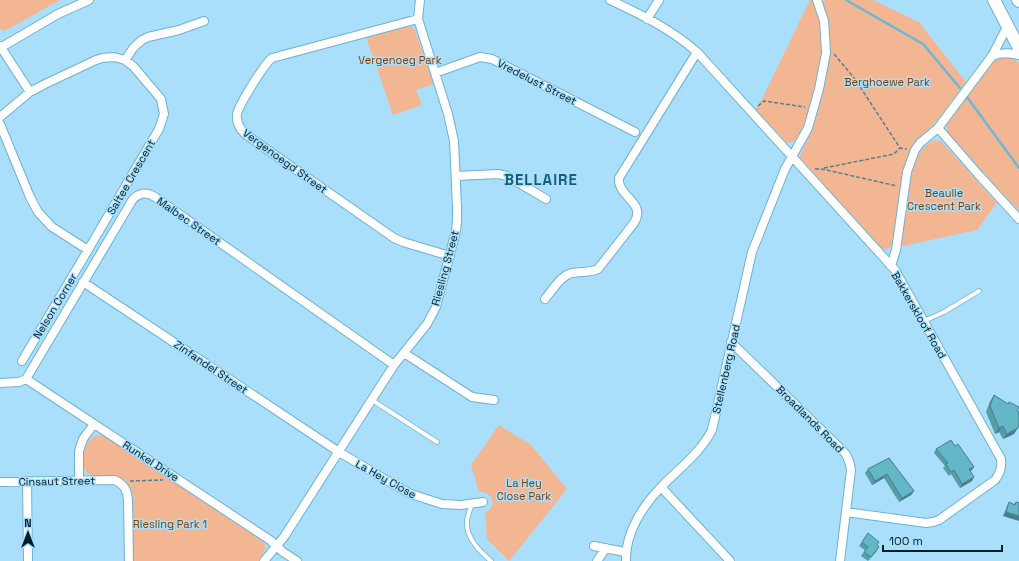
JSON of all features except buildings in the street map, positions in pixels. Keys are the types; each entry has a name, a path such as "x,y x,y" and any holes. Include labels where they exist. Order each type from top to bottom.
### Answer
{"main road":[{"path":"994,0 1019,48"}],"street":[{"path":"30,92 0,47 58,14 89,0"},
{"name":"Riesling Street","path":"264,561 276,545 284,538 394,365 432,316 436,307 456,231 458,208 452,128 418,19 420,0"},
{"name":"Bakkerskloof Road","path":"610,0 683,39 697,52 895,270 1001,459 1002,466 1000,473 995,480 939,520 926,523 846,512"},
{"path":"647,19 659,0"},
{"name":"Stellenberg Road","path":"626,561 625,552 629,536 641,512 661,487 700,449 712,430 752,252 785,169 805,132 824,68 826,53 824,21 817,0"},
{"name":"Vergenoegd Street","path":"418,19 272,58 264,66 239,108 237,120 240,128 245,134 394,238 450,256"},
{"path":"0,117 30,92 102,58 114,57 125,60 134,47 142,40 179,30 204,21"},
{"path":"891,266 896,250 907,172 915,150 920,143 938,128 992,56 1008,25"},
{"path":"545,299 567,275 572,273 592,272 598,269 634,223 637,218 637,209 620,187 619,178 697,52"},
{"path":"992,56 1005,52 1019,55"},
{"name":"Vredelust Street","path":"435,73 480,57 492,58 635,132"},
{"name":"Saltee Crescent","path":"88,250 160,129 163,119 164,109 158,94 133,66 125,60"},
{"path":"0,124 30,197 38,212 52,227 88,250"},
{"path":"938,128 1019,219"},
{"path":"456,176 498,174 507,176 546,199"},
{"name":"Malbec Street","path":"26,379 133,199 139,194 148,193 162,201 394,365"},
{"name":"Nelson Corner","path":"22,361 88,250"},
{"name":"Zinfandel Street","path":"83,282 339,452"},
{"name":"Broadlands Road","path":"732,342 845,453 851,470 840,561"},
{"path":"404,353 472,397 494,400"},
{"path":"0,383 19,382 26,379"},
{"name":"Runkel Drive","path":"26,379 270,540 283,552 297,561"},
{"path":"79,481 79,451 83,439 94,424"},
{"name":"La Hey Close","path":"339,452 393,484 425,499 451,505 483,502"},
{"path":"27,481 28,561"},
{"name":"Cinsaut Street","path":"0,482 118,482"},
{"path":"118,482 128,492 129,561"},
{"path":"661,487 730,561"},
{"path":"594,546 625,552"},
{"path":"597,561 606,548"}],"lane":[{"path":"924,321 944,312 979,291"},
{"path":"372,400 437,442"},
{"path":"472,504 467,519 467,528 477,547 491,561"}],"path":[{"path":"826,53 834,54 855,79 900,148 915,150"},
{"path":"752,111 764,101 813,108"},
{"path":"805,170 822,169 894,154 900,148"},
{"path":"822,169 905,188"},
{"path":"118,482 161,481 172,476"}],"green space":[{"path":"0,0 60,0 5,31 0,29"},
{"name":"Berghoewe Park","path":"810,0 812,0 815,7 819,21 822,43 821,58 815,89 804,125 794,141 789,143 782,140 755,110 762,99"},
{"name":"Berghoewe Park","path":"825,0 873,0 919,22 966,82 939,118 913,146 907,157 903,170 894,240 892,245 886,250 878,247 800,158 817,115 828,66 829,33 827,17 822,2"},
{"name":"Vergenoeg Park","path":"406,26 412,27 415,30 434,84 416,90 422,105 393,115 366,37"},
{"path":"1003,55 1014,58 1019,64 1019,210 948,133 946,126 949,119 994,61"},
{"name":"Beaulie Crescent Park","path":"934,140 941,141 997,203 977,230 903,246 901,243 914,163 925,146"},
{"name":"La Hey Close Park","path":"499,425 531,445 567,489 509,561 487,539 485,513 492,507 493,503 488,494 479,492 471,465"},
{"name":"Riesling Park 1","path":"98,435 104,436 260,539 266,548 259,561 133,561 133,496 130,487 120,478 95,477 85,470 83,465 84,453 89,441"}],"waterway":[{"path":"846,0 923,44 960,88"},
{"path":"967,97 1019,168"}],"district":[{"name":"BELLAIRE","path":"541,180"}]}
